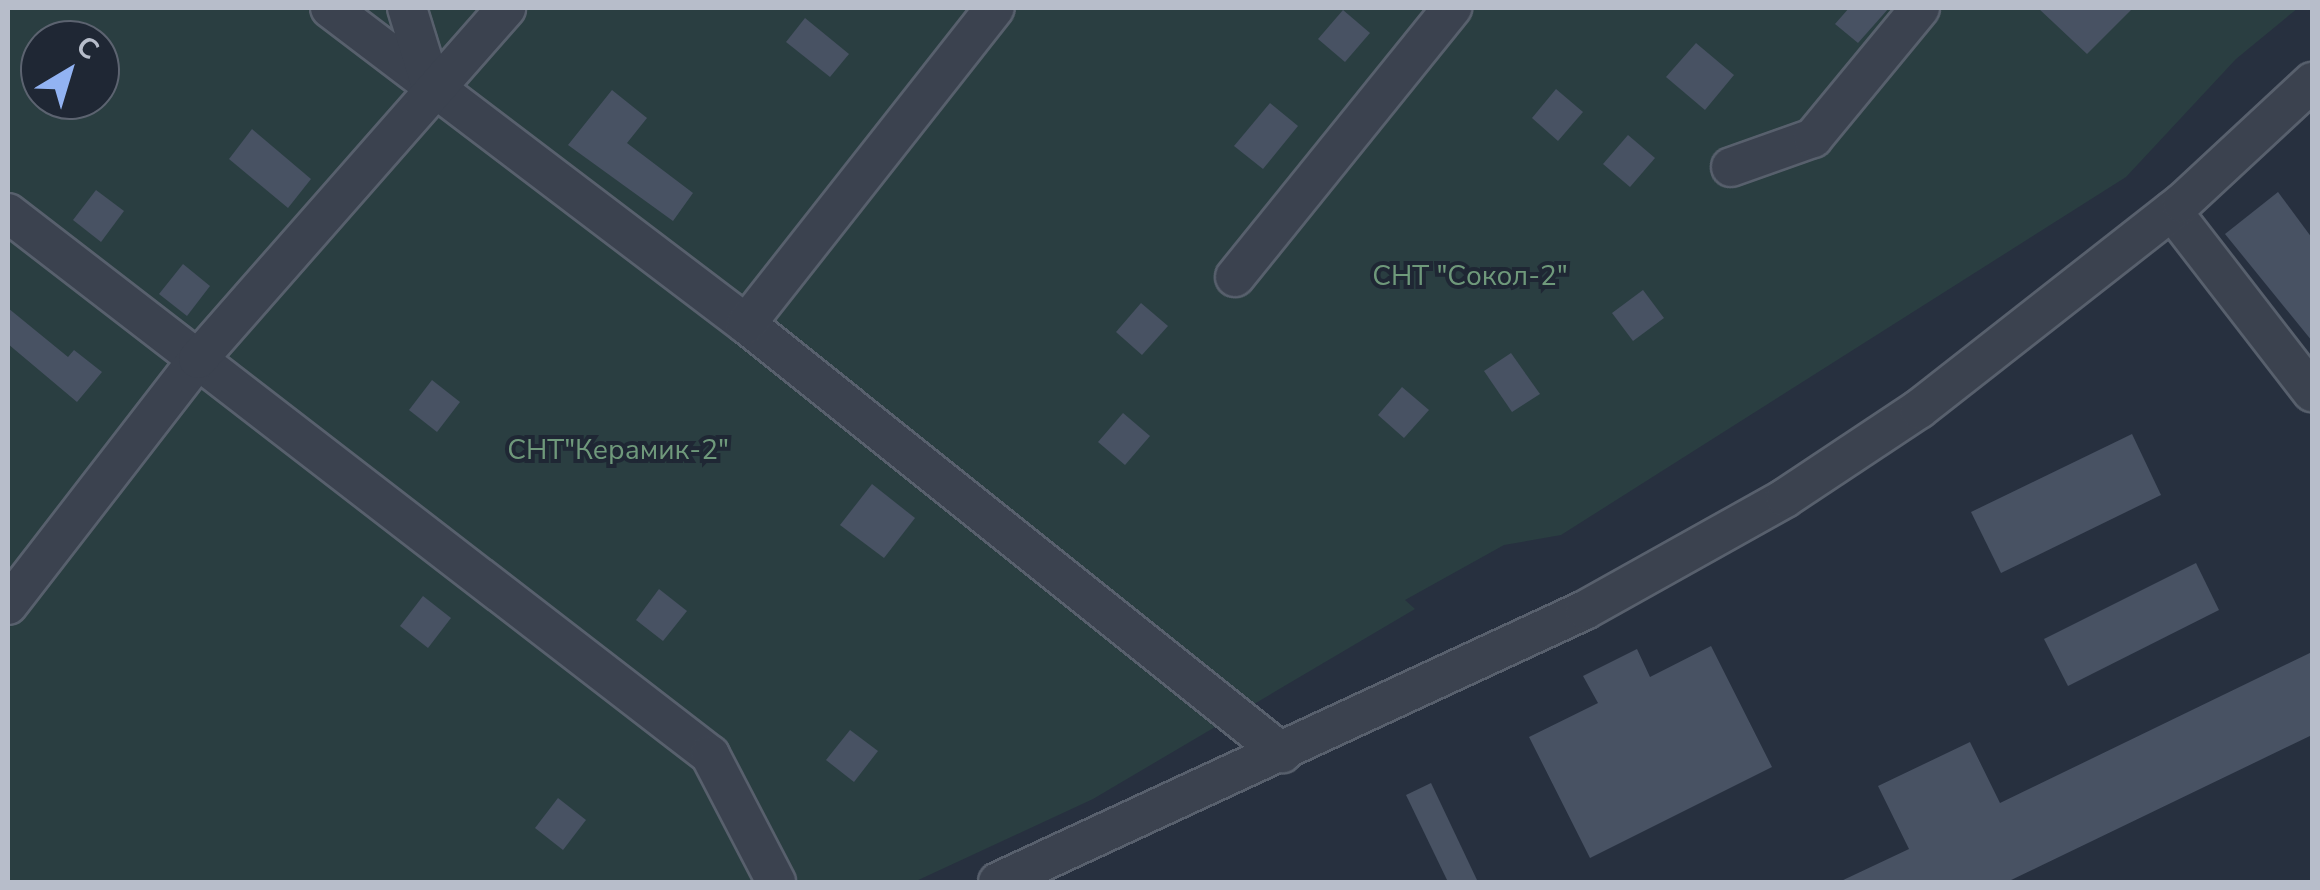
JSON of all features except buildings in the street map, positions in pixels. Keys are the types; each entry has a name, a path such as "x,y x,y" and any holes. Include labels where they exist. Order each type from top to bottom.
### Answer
{"street":[{"path":"330,8 746,324 1282,754"},
{"path":"407,8 432,88"},
{"path":"8,605 198,360 432,88 506,8"},
{"path":"746,324 995,8"},
{"path":"1235,278 1452,8"},
{"path":"1731,167 1813,138 1920,8"},
{"path":"998,882 1282,754 1585,610 1784,498 1919,408 2172,210 2312,82"},
{"path":"2172,210 2312,392"},
{"path":"8,214 710,755 776,882"}],"green space":[{"name":"СНТ\"Керамик-2\"","path":"8,8 2298,8 2236,59 2126,177 1561,535 1504,545 1405,600 1415,609 1093,799 914,882 8,882"}],"park label":[{"name":"СНТ \"Сокол-2\"","path":"1470,276"}]}
